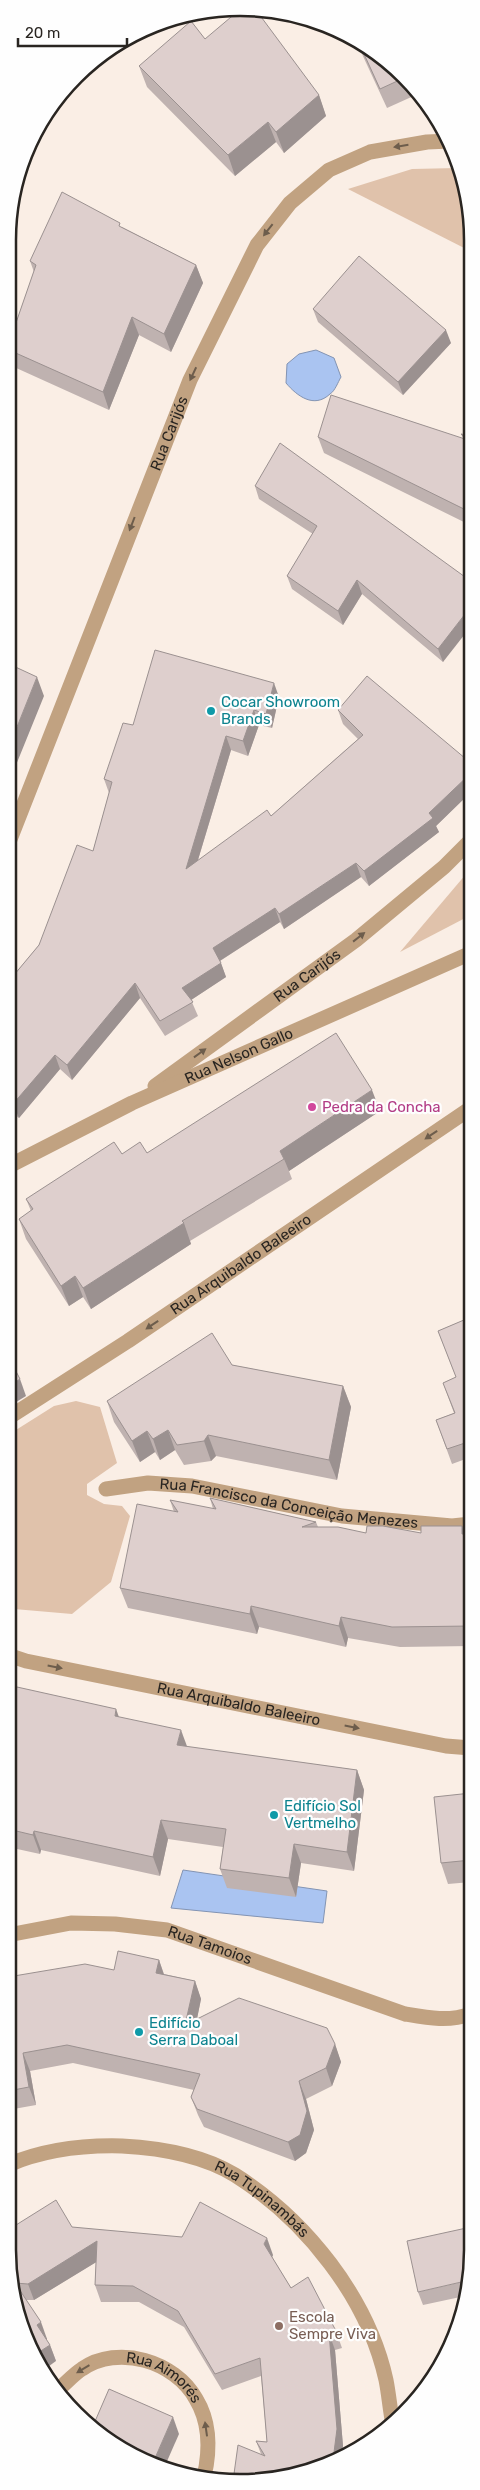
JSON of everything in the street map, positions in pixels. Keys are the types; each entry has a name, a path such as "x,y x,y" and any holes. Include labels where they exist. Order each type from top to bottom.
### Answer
{"street":[{"name":"Rua Carijós","path":"16,824 190,380 257,245 290,202 329,170 370,152 441,141"},
{"name":"Rua Carijós","path":"132,1103 356,940 444,867 464,847"},
{"name":"Rua Nelson Gallo","path":"16,1162 132,1103 464,957"},
{"name":"Rua Arquibaldo Baleeiro","path":"16,1413 128,1341 464,1113"},
{"name":"Rua Francisco da Conceição Menezes","path":"106,1489 148,1483 192,1486 342,1516 452,1526 464,1525"},
{"name":"Rua Arquibaldo Baleeiro","path":"16,1656 46,1665 446,1746 464,1747"},
{"name":"Rua Tamoios","path":"16,1933 71,1923 115,1924 168,1930 405,2014 440,2020 454,2020 464,2016"},
{"name":"Rua Tupinambás","path":"16,2162 54,2150 124,2146 151,2148 193,2157 234,2174 275,2205 319,2247 344,2285 370,2332 386,2380 391,2415"},
{"name":"Rua Aimorés","path":"62,2386 82,2368 108,2358 134,2357 157,2365 179,2378 196,2398 207,2425 208,2459 205,2471"}],"shaded area":[{"path":"452,168 462,211 464,248 348,189 412,169"},
{"path":"464,876 464,919 400,952"},
{"path":"76,1401 100,1407 117,1463 87,1484 87,1495 104,1504 122,1506 130,1516 111,1582 72,1614 16,1609 16,1430 54,1406"}],"water":[{"path":"316,350 334,358 341,377 332,393 324,398 312,401 295,392 286,383 287,364 299,354"},
{"path":"183,1870 327,1891 323,1923 171,1908"}],"building":[{"path":"232,17 262,17 319,95 276,132 268,122 228,155 139,66 189,22 192,22 205,39"},
{"path":"364,54 397,81 380,89"},
{"path":"62,192 120,223 119,226 196,265 164,334 132,317 103,392 16,353 16,323 36,265 30,261"},
{"path":"359,256 446,330 398,382 313,309"},
{"path":"331,395 464,439 464,509 318,437"},
{"path":"280,443 464,576 464,615 438,649 357,580 338,611 287,576 317,526 255,486"},
{"path":"155,650 274,683 266,714 254,710 243,741 226,736 186,869 267,810 271,816 363,735 338,710 367,676 464,757 464,780 429,813 433,818 364,871 356,863 279,914 275,908 213,948 221,963 182,988 193,1002 160,1021 135,983 67,1065 55,1055 16,1100 16,973 39,945 77,845 93,851 112,782 104,779 123,723 133,725"},
{"path":"16,667 37,677 16,730"},
{"path":"336,1033 372,1090 280,1151 284,1159 182,1221 184,1223 83,1288 75,1276 61,1286 19,1219 33,1209 26,1199 114,1142 122,1154 140,1142 147,1153"},
{"path":"464,1320 464,1443 447,1449 436,1420 455,1413 443,1383 456,1377 438,1331"},
{"path":"212,1333 232,1365 343,1386 329,1460 208,1435 204,1441 177,1445 168,1430 153,1439 147,1431 132,1441 107,1401"},
{"path":"16,1371 20,1379 16,1382"},
{"path":"210,1498 316,1522 302,1527 338,1527 366,1533 367,1526 383,1526 421,1533 421,1526 462,1526 462,1534 464,1534 464,1626 392,1627 341,1617 339,1626 251,1606 250,1614 120,1588 137,1504 178,1512 170,1500 216,1509"},
{"path":"16,1687 116,1709 115,1716 181,1730 177,1745 357,1770 347,1852 294,1844 289,1878 220,1869 226,1829 161,1820 153,1857 34,1831 33,1835 16,1831"},
{"path":"464,1794 464,1861 441,1863 434,1797"},
{"path":"118,1951 159,1960 156,1973 195,1981 185,2025 239,1998 327,2028 335,2044 326,2068 299,2081 307,2111 300,2135 288,2142 197,2109 191,2097 200,2074 67,2045 23,2053 29,2087 16,2089 16,1976 85,1964 114,1970"},
{"path":"56,2200 72,2227 182,2237 200,2202 267,2238 264,2244 291,2288 308,2277 336,2331 329,2333 337,2429 334,2453 312,2462 284,2469 269,2472 234,2474 238,2445 265,2456 256,2441 267,2442 260,2358 215,2374 178,2311 133,2286 95,2285 97,2241 28,2284 19,2283 16,2225"},
{"path":"464,2229 461,2282 418,2292 407,2241"},
{"path":"20,2291 41,2322 37,2325 50,2345 40,2351 28,2322"},
{"path":"109,2389 173,2417 155,2457 128,2444 95,2421"}],"place":[{"name":"Cocar Showroom Brands","path":"211,711"},
{"name":"Pedra da Concha","path":"312,1107"},
{"name":"Edifício Sol Vertmelho","path":"274,1815"},
{"name":"Edifício Serra Daboal","path":"139,2032"},
{"name":"Escola Sempre Viva","path":"279,2326"}]}
